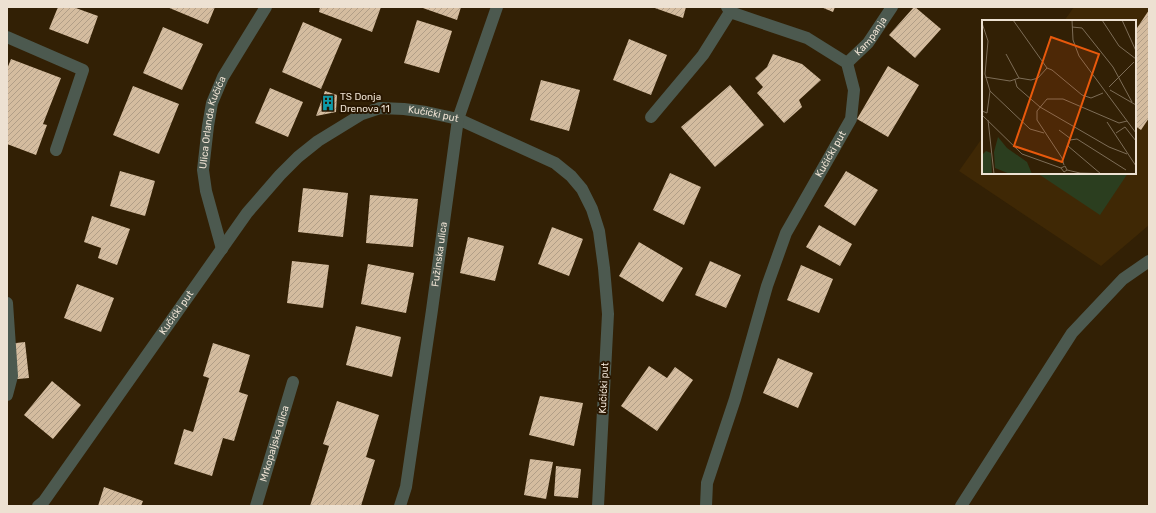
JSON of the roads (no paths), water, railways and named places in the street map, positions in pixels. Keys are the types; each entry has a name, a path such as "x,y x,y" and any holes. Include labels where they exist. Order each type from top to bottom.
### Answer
{"street":[{"name":"Ulica Orlanda Kučića","path":"222,249 206,191 203,170 212,103 223,77 266,7"},
{"name":"Fužinska ulica","path":"400,506 406,488 458,119 497,7"},
{"name":"Kampanja","path":"847,63 868,43 892,7"},
{"path":"651,117 703,55 728,10 807,38 847,63"},
{"path":"7,37 83,70 56,150"},
{"name":"Kučićki put","path":"706,506 707,483 736,399 767,286 786,233 851,120 854,90 847,63"},
{"name":"Kučićki put","path":"38,506 44,501 247,213 280,175 318,141 362,114 380,108 411,110 458,119 555,163 571,176 582,189 592,209 600,238 608,314 598,506"},
{"path":"962,506 1072,333 1123,279 1149,261"},
{"path":"7,303 12,376 7,395"},
{"name":"Mrkopaljska ulica","path":"256,506 293,382"}],"place":[{"name":"TS Donja Drenova 11","path":"328,103"}]}
